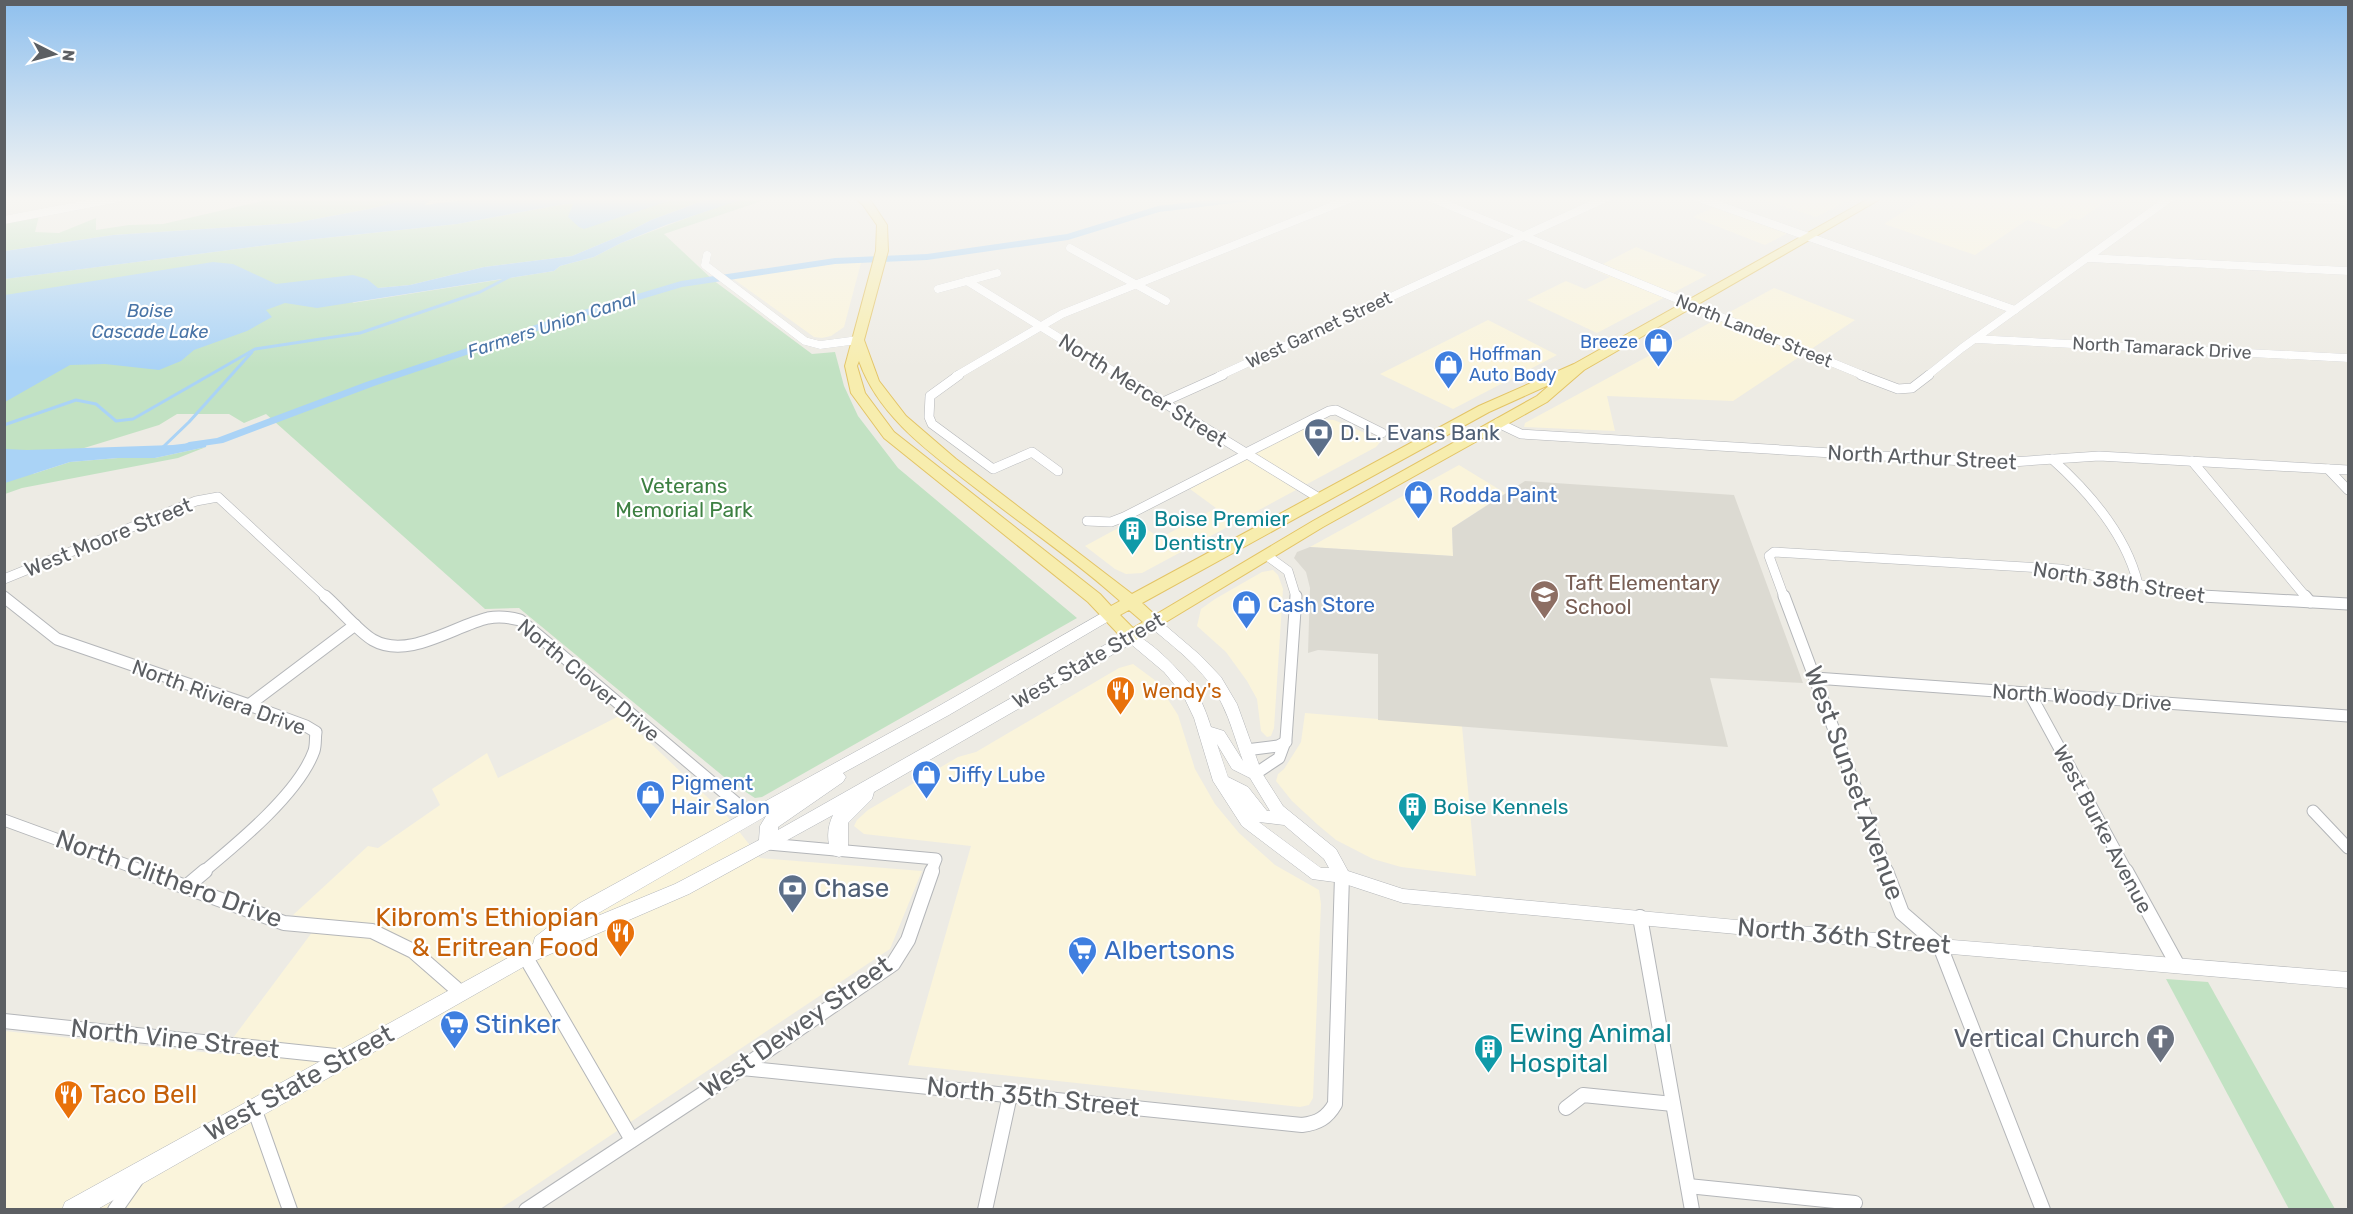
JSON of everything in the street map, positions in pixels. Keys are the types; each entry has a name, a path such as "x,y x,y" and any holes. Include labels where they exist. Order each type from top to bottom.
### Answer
{"main road":[{"path":"880,255 851,366 852,376 867,408 889,435 1094,598 1131,636"},
{"name":"West State Street","path":"525,956 587,909 748,817 974,694 1130,602 1484,409 1579,367 1776,255"},
{"path":"858,340 873,382 901,419 951,462 1154,623"},
{"name":"West State Street","path":"73,1209 525,956 682,889 768,844 900,766 1154,623 1407,472 1542,399 1579,367"},
{"name":"West State Street","path":"1498,423 1492,419 1494,415 1525,396 1529,389"},
{"name":"West State Street","path":"1407,472 1414,461 1435,447 1436,444 1428,440"},
{"name":"West State Street","path":"768,844 769,826 773,820 817,793 876,748"},
{"path":"838,850 835,828 842,814 900,766"}],"street":[{"path":"707,255 705,265 805,341 820,345 858,340"},
{"path":"1082,255 1166,301"},
{"path":"1058,471 1032,452 993,468 932,424 929,417 930,396 948,381 1039,326 1209,255"},
{"name":"West Garnet Street","path":"1162,402 1482,255"},
{"name":"North Lander Street","path":"1569,255 1898,390 1912,388 1975,339"},
{"path":"1857,255 2015,310"},
{"path":"1975,339 2092,255"},
{"path":"2087,258 2349,271"},
{"path":"938,289 997,273"},
{"name":"North Mercer Street","path":"967,281 1318,498"},
{"name":"North Tamarack Drive","path":"1975,339 2349,358"},
{"path":"1087,521 1111,522 1124,517 1329,411 1336,410 1382,433"},
{"name":"North Arthur Street","path":"1498,423 1521,434 1997,463 2099,456 2349,470"},
{"path":"2052,459 2082,488 2127,550 2136,570 2138,584"},
{"path":"2192,461 2310,602"},
{"path":"2328,469 2349,490"},
{"name":"West Moore Street","path":"4,579 196,501 212,497"},
{"name":"North Clover Drive","path":"212,497 221,499 354,625 373,640 384,645 402,646 426,643 485,618 511,616 520,620 737,804 748,817"},
{"name":"North 38th Street","path":"1783,551 2060,569 2193,595 2349,604"},
{"name":"West Sunset Avenue","path":"1783,551 1774,552 1769,556 1902,913 1940,946 2043,1209"},
{"path":"1255,774 1280,758 1285,751 1296,595 1288,571 1266,555"},
{"name":"North Riviera Drive","path":"4,597 57,639 249,705 306,726 316,732 318,742 313,755 273,809 248,834 186,887"},
{"path":"1154,623 1195,658 1222,690 1233,710 1255,774 1277,810 1330,854 1342,876"},
{"path":"249,705 354,625"},
{"name":"North 36th Street","path":"1131,636 1169,669 1189,693 1221,781 1248,822 1318,874 1342,876 1403,896 1940,946 2349,980"},
{"name":"North Woody Drive","path":"1815,678 2349,716"},
{"name":"West Burke Avenue","path":"2030,694 2177,964"},
{"path":"1204,731 1219,735 1237,765 1255,774"},
{"path":"1246,750 1278,746 1286,742"},
{"path":"1221,781 1242,791 1262,817 1288,819"},
{"path":"2313,811 2349,848"},
{"name":"North Clithero Drive","path":"4,820 284,923 372,931 413,951 460,992"},
{"name":"West Dewey Street","path":"526,1209 742,1068 893,964 908,940 936,859 768,844"},
{"name":"North 35th Street","path":"742,1068 1302,1125 1312,1124 1330,1115 1335,1104 1342,876"},
{"path":"1640,917 1692,1209"},
{"path":"525,956 632,1140"},
{"name":"North Vine Street","path":"4,1021 345,1057"},
{"path":"985,1209 1010,1095"},
{"path":"1566,1108 1583,1095 1673,1104"},
{"path":"254,1108 290,1209"},
{"path":"115,1209 144,1170"},
{"path":"1688,1186 1855,1203"}],"shaded area":[{"path":"1621,255 1655,255 1707,275 1597,333 1527,300 1566,281 1585,289 1610,277 1593,269"},
{"path":"862,259 844,327 831,336 822,338 814,337 732,278"},
{"path":"1774,288 1855,320 1733,401 1607,396 1615,431 1524,427 1525,423"},
{"path":"1488,320 1557,355 1453,409 1380,374"},
{"path":"1319,419 1334,420 1382,440 1376,447 1142,573 1126,574 1115,569 1085,546 1133,520 1160,538 1216,508 1190,489"},
{"path":"1459,465 1505,493 1452,528 1453,556 1310,547"},
{"name":"Taft Elementary School","path":"1525,481 1734,495 1803,683 1710,678 1728,747 1378,720 1378,654 1318,650 1308,653 1310,588 1306,572 1294,558 1297,552 1310,547 1453,556 1452,528"},
{"path":"1273,570 1278,575 1283,589 1274,728 1271,736 1267,737 1261,731 1257,699 1247,681 1226,652 1197,626 1201,609 1262,572"},
{"path":"1133,664 1156,681 1178,715 1195,769 1215,804 1239,833 1275,865 1319,890 1321,904 1313,1098 1309,1105 1300,1107 908,1065 971,846 864,834 854,826 857,820 868,810 958,757 976,752 1119,668"},
{"path":"1305,713 1462,726 1476,876 1401,867 1373,859 1336,840 1292,801 1276,781 1278,774 1284,769 1301,742"},
{"path":"621,715 726,815 760,858 922,871 890,949 500,1209 5,1210 5,1031 221,1054 322,919 293,915 368,846 378,848 440,805 432,789 487,753 498,778"}],"green space":[{"name":"Veterans Memorial Park","path":"193,255 575,255 484,267 410,285 378,288 352,303 554,271 560,266 599,255 686,255 713,280 812,354 835,352 844,386 858,416 898,468 1077,618 762,797 755,798 729,781 519,608 485,609 266,414 244,423 229,414 177,414 159,425 81,449 51,450 33,474 70,462 155,458 206,447 178,458 22,488 5,494 4,279"},
{"path":"2166,979 2208,982 2335,1209 2289,1209"}],"water":[{"path":"5,255 194,255 5,279"},
{"name":"Boise Cascade Lake","path":"599,255 560,266 554,271 317,308 285,303 266,310 272,317 247,331 194,350 181,361 159,370 105,364 70,365 5,402 5,295 213,262 233,264 276,284 353,275 367,279 378,288 410,285 484,267"},
{"path":"207,441 206,447 155,458 70,462 5,483 5,449 173,445"}],"waterway":[{"name":"Farmers Union Canal","path":"189,445 219,441 370,384 551,323 681,284 835,261 944,255"},
{"path":"4,425 76,400 96,404 116,421 133,419 255,349 360,333 480,292 509,277"},
{"path":"163,447 189,422 252,352"}],"place":[{"name":"Breeze","path":"1659,368"},
{"name":"Hoffman Auto Body","path":"1448,390"},
{"name":"D. L. Evans Bank","path":"1319,458"},
{"name":"Rodda Paint","path":"1418,520"},
{"name":"Boise Premier Dentistry","path":"1133,556"},
{"name":"Taft Elementary School","path":"1544,620"},
{"name":"Cash Store","path":"1247,630"},
{"name":"Wendy's","path":"1121,716"},
{"name":"Jiffy Lube","path":"927,800"},
{"name":"Pigment Hair Salon","path":"650,820"},
{"name":"Boise Kennels","path":"1412,832"},
{"name":"Chase","path":"793,914"},
{"name":"Kibrom's Ethiopian & Eritrean Food","path":"620,958"},
{"name":"Albertsons","path":"1083,976"},
{"name":"Stinker","path":"454,1050"},
{"name":"Vertical Church","path":"2161,1064"},
{"name":"Ewing Animal Hospital","path":"1488,1074"},
{"name":"Taco Bell","path":"69,1120"}]}
